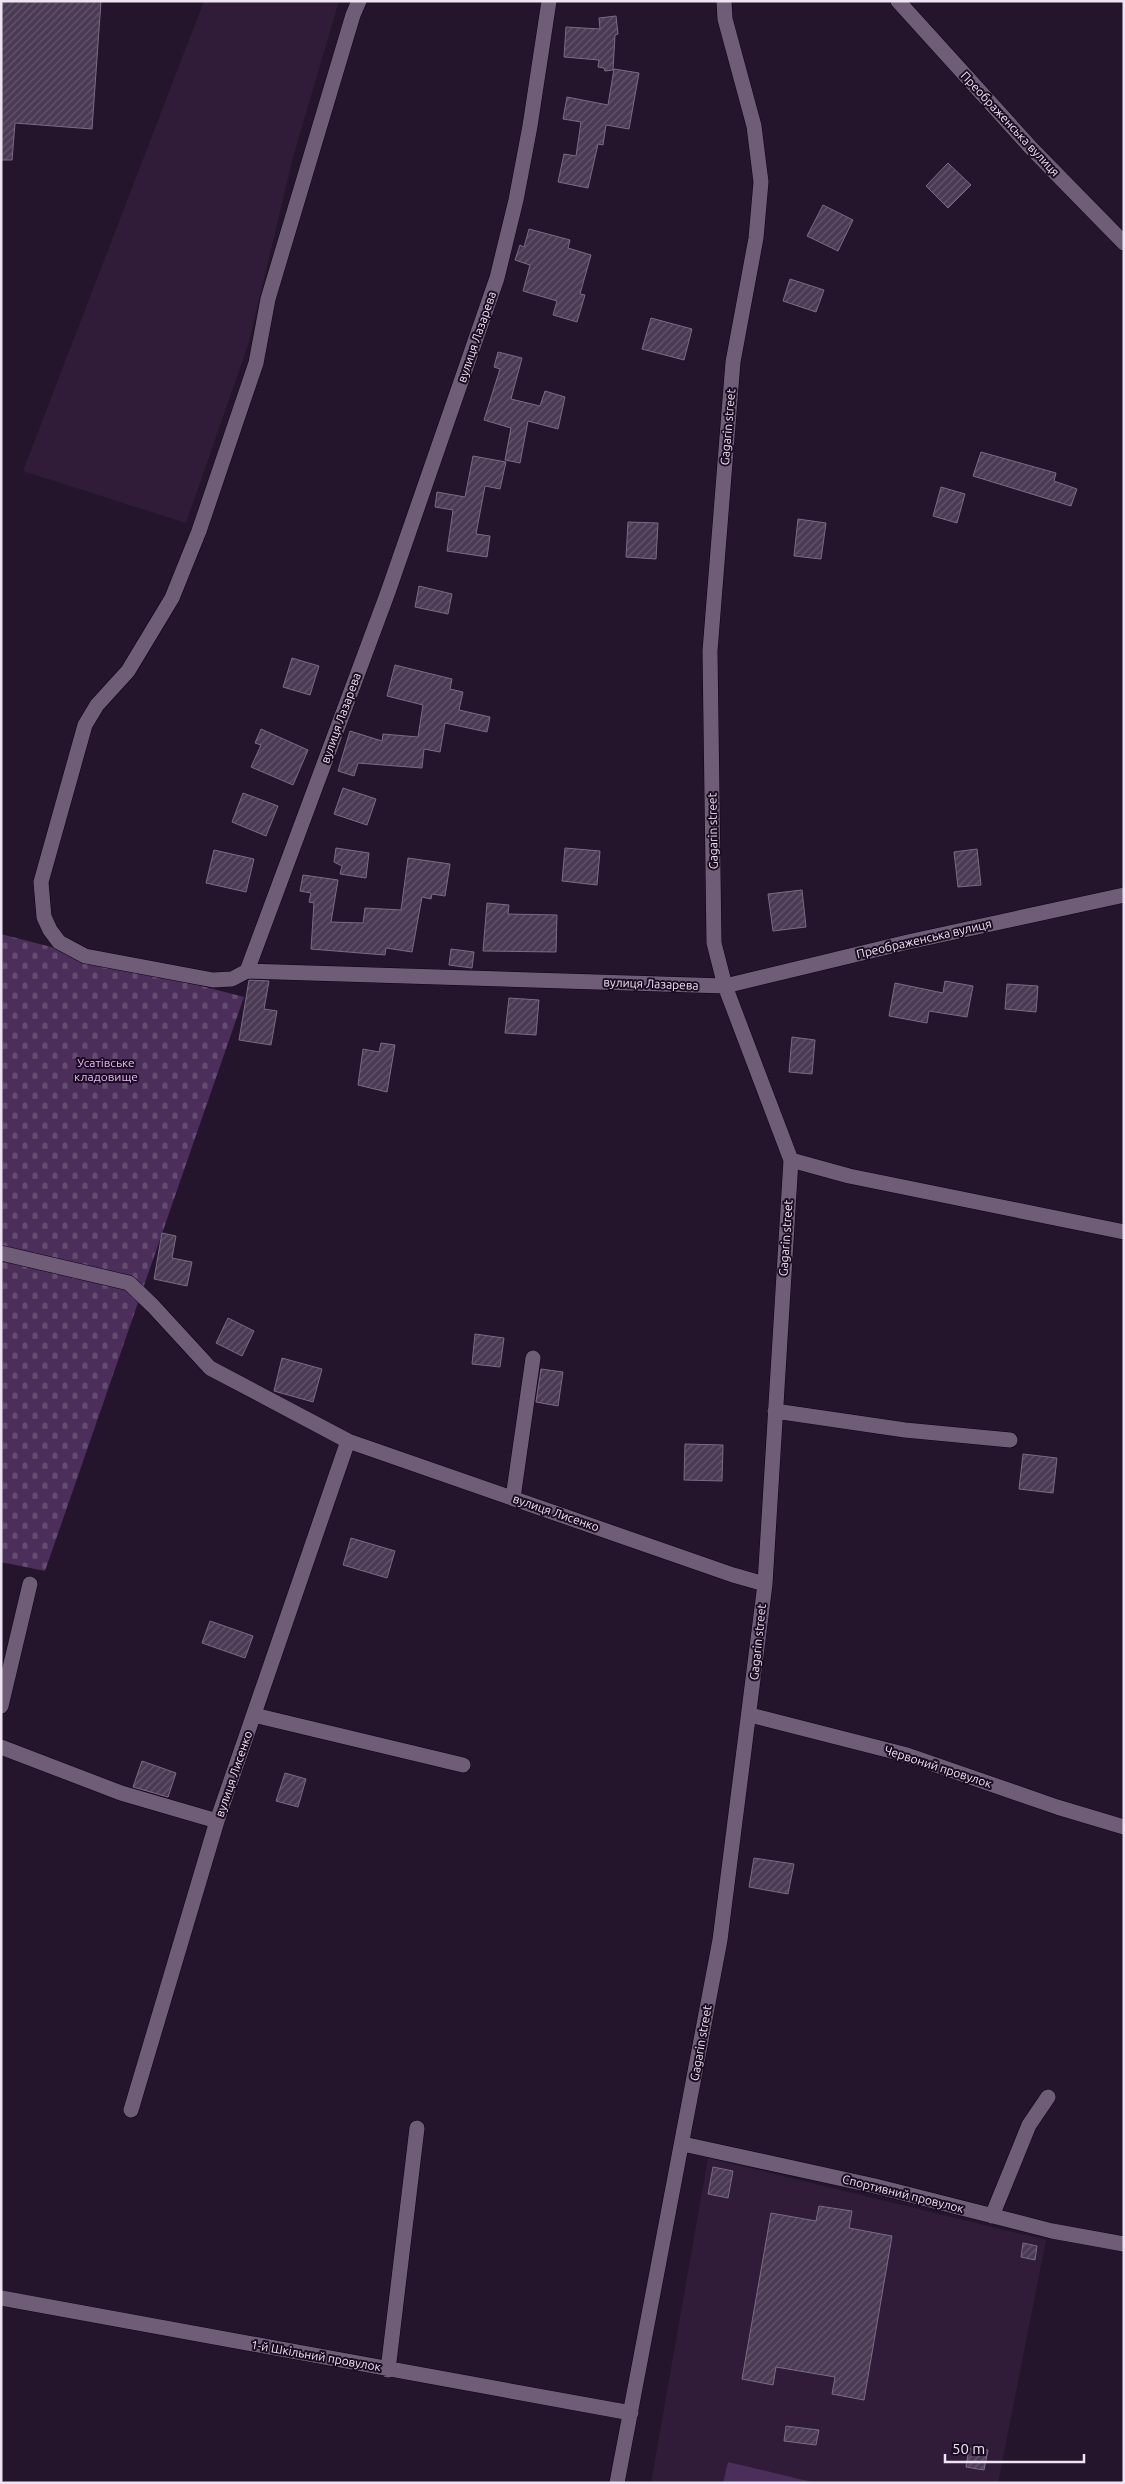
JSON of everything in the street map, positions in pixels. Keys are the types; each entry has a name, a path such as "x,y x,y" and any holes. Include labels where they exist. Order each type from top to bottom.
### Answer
{"street":[{"path":"247,971 232,979 213,980 85,956 59,942 50,930 44,917 41,882 85,725 97,706 128,671 172,598 199,530 256,363 270,289 322,112 359,1"},
{"name":"вулиця Лазарева","path":"549,1 530,126 516,200 497,278 388,592 247,971 725,986"},
{"name":"Gagarin street","path":"617,2483 683,2144 720,1940 750,1715 765,1584 790,1160 725,986 714,943 710,651 733,362 756,238 761,182 754,126 725,19 724,1"},
{"name":"Преображенська вулиця","path":"898,1 1032,149 1124,243"},
{"name":"Преображенська вулиця","path":"725,986 908,942 1124,894"},
{"path":"790,1160 849,1176 1124,1232"},
{"name":"вулиця Лисенко","path":"1,1253 129,1283 153,1306 210,1368 348,1441 724,1572 765,1584"},
{"path":"513,1498 533,1358"},
{"path":"775,1411 905,1430 1010,1440"},
{"name":"вулиця Лисенко","path":"131,2110 217,1821 348,1441"},
{"path":"1,1706 30,1584"},
{"path":"254,1715 463,1765"},
{"name":"Червоний провулок","path":"750,1715 907,1755 1057,1807 1124,1827"},
{"path":"1,1747 121,1793 217,1821"},
{"path":"992,2216 1028,2126 1048,2097"},
{"path":"388,2370 417,2128"},
{"name":"Спортивний провулок","path":"683,2144 875,2186 1052,2231 1124,2244"},
{"name":"1-й Шкільний провулок","path":"1,2298 631,2413"}],"shaded area":[{"path":"204,1 339,1 293,157 249,342 186,523 23,471"},
{"path":"708,2158 1046,2240 998,2483 651,2483"}],"green space":[{"name":"Усатівське кладовище","path":"1,934 244,997 45,1571 1,1562"},
{"path":"728,2462 816,2483 723,2483"}],"building":[{"path":"1,1 101,1 92,129 15,123 12,160 1,160"},
{"path":"616,16 618,34 615,35 613,70 605,71 604,68 598,67 599,60 564,57 566,27 600,29 599,18"},
{"path":"614,69 639,73 629,129 606,125 603,145 598,144 588,188 558,182 564,154 576,156 581,122 563,119 567,97 608,105"},
{"path":"948,163 971,185 948,208 926,186"},
{"path":"823,205 853,220 838,251 807,236"},
{"path":"529,229 570,240 568,248 591,255 580,294 585,295 577,322 553,315 557,301 523,291 530,265 515,260 520,245 524,247"},
{"path":"790,279 824,290 816,312 783,301"},
{"path":"651,318 692,329 684,360 642,349"},
{"path":"498,352 522,358 511,399 540,406 545,391 565,397 558,429 528,421 520,463 505,460 511,428 484,420 500,369 494,367"},
{"path":"981,452 1056,473 1054,481 1077,489 1071,506 973,476"},
{"path":"473,456 506,462 500,489 485,486 476,534 490,536 487,557 447,551 453,510 435,507 437,492 465,497"},
{"path":"941,487 965,494 957,523 933,516"},
{"path":"798,519 826,523 821,559 794,556"},
{"path":"628,522 658,523 656,559 626,557"},
{"path":"419,586 452,594 448,614 415,607"},
{"path":"292,658 319,666 310,695 283,687"},
{"path":"395,665 452,679 450,689 463,692 459,710 490,717 487,732 445,723 440,752 424,749 422,768 358,763 354,776 338,771 350,731 382,741 383,734 418,737 423,705 387,696"},
{"path":"261,729 308,750 293,785 251,767 261,745 255,743"},
{"path":"343,788 376,799 367,825 334,814"},
{"path":"243,793 278,806 266,836 232,822"},
{"path":"336,848 369,853 366,878 340,874 342,866 334,862"},
{"path":"565,848 600,851 597,885 562,881"},
{"path":"977,849 981,885 958,887 954,852"},
{"path":"214,850 254,859 246,892 206,883"},
{"path":"408,858 450,864 445,896 432,894 431,899 422,897 412,952 386,948 385,955 311,949 314,903 309,902 311,893 300,891 303,875 338,880 331,922 363,923 365,908 401,910"},
{"path":"802,890 806,927 773,931 768,894"},
{"path":"487,903 509,905 508,914 557,915 556,952 483,951"},
{"path":"451,949 474,952 472,968 449,965"},
{"path":"249,980 269,981 264,1009 277,1011 271,1045 239,1040"},
{"path":"945,981 973,986 967,1017 929,1011 927,1023 889,1016 895,983 943,993"},
{"path":"1007,984 1038,986 1036,1012 1005,1009"},
{"path":"509,998 539,1000 536,1035 505,1033"},
{"path":"792,1037 815,1040 812,1074 789,1072"},
{"path":"381,1043 395,1045 387,1092 358,1085 363,1049 379,1052"},
{"path":"162,1233 176,1236 172,1258 192,1262 187,1286 154,1279"},
{"path":"228,1318 254,1331 242,1356 216,1343"},
{"path":"475,1334 504,1338 500,1367 472,1364"},
{"path":"282,1358 322,1369 313,1402 274,1391"},
{"path":"541,1369 563,1372 558,1406 536,1402"},
{"path":"685,1444 723,1445 722,1481 684,1480"},
{"path":"1023,1454 1057,1458 1053,1493 1019,1489"},
{"path":"351,1538 395,1551 387,1578 343,1565"},
{"path":"210,1621 253,1636 245,1658 202,1643"},
{"path":"142,1761 176,1773 168,1797 133,1787"},
{"path":"285,1773 306,1779 298,1807 276,1801"},
{"path":"754,1858 794,1864 788,1894 749,1887"},
{"path":"713,2167 733,2171 728,2198 708,2194"},
{"path":"819,2206 852,2211 849,2228 892,2236 864,2400 832,2394 835,2377 776,2367 773,2385 742,2379 771,2213 816,2221"},
{"path":"1023,2243 1037,2246 1035,2260 1021,2257"},
{"path":"786,2426 819,2430 816,2445 784,2441"},
{"path":"969,2448 988,2450 984,2470 966,2467"}]}
